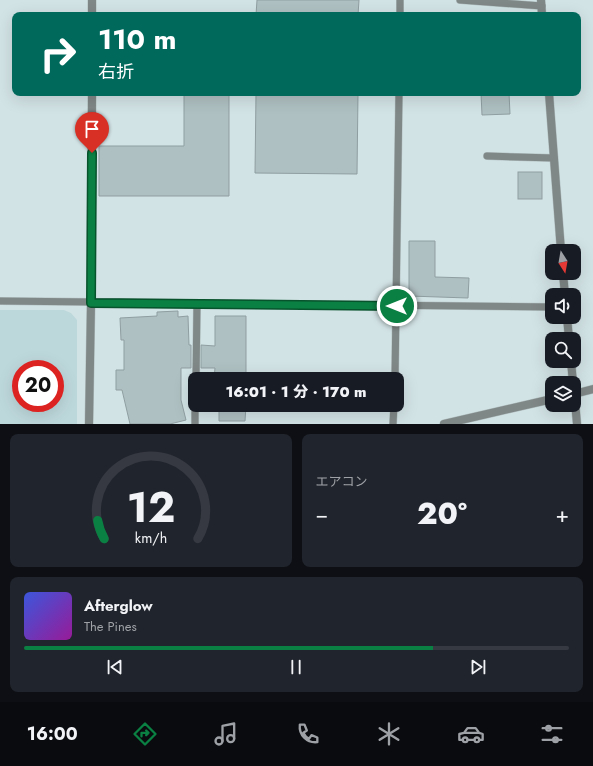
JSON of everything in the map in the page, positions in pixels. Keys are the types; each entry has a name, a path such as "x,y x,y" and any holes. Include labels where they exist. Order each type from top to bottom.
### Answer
{"street":[{"path":"92,0 92,12"},
{"path":"89,424 92,96"},
{"path":"549,96 560,244"},
{"path":"581,392 593,389"},
{"path":"444,424 545,401"},
{"path":"576,412 577,424"}],"lane":[{"path":"400,0 400,12"},
{"path":"460,0 541,3"},
{"path":"394,372 397,306 399,96"},
{"path":"487,156 554,158"},
{"path":"0,301 545,307"},
{"path":"196,372 197,304"},
{"path":"195,412 195,424"},
{"path":"393,424 394,412"}],"shaded area":[{"path":"0,310 64,310 71,313 77,320 77,424 0,424"}],"building":[{"path":"257,0 359,0 358,12 256,12"},
{"path":"184,96 229,96 229,196 99,196 99,146 184,146"},
{"path":"256,96 358,96 357,174 255,173"},
{"path":"481,96 509,96 510,114 482,115"},
{"path":"518,172 542,172 542,199 518,199"},
{"path":"409,241 435,241 435,277 469,278 468,298 409,296"},
{"path":"178,311 178,317 188,316 189,345 191,345 191,368 181,368 181,400 186,420 170,424 130,424 122,390 116,390 116,370 124,370 124,340 121,340 120,318 157,316 157,312"},
{"path":"215,316 246,316 246,372 215,372 215,368 201,368 201,345 215,346"},
{"path":"219,412 246,412 245,421 219,421"}],"route":[{"path":"92,153 91,303 397,306"}]}
